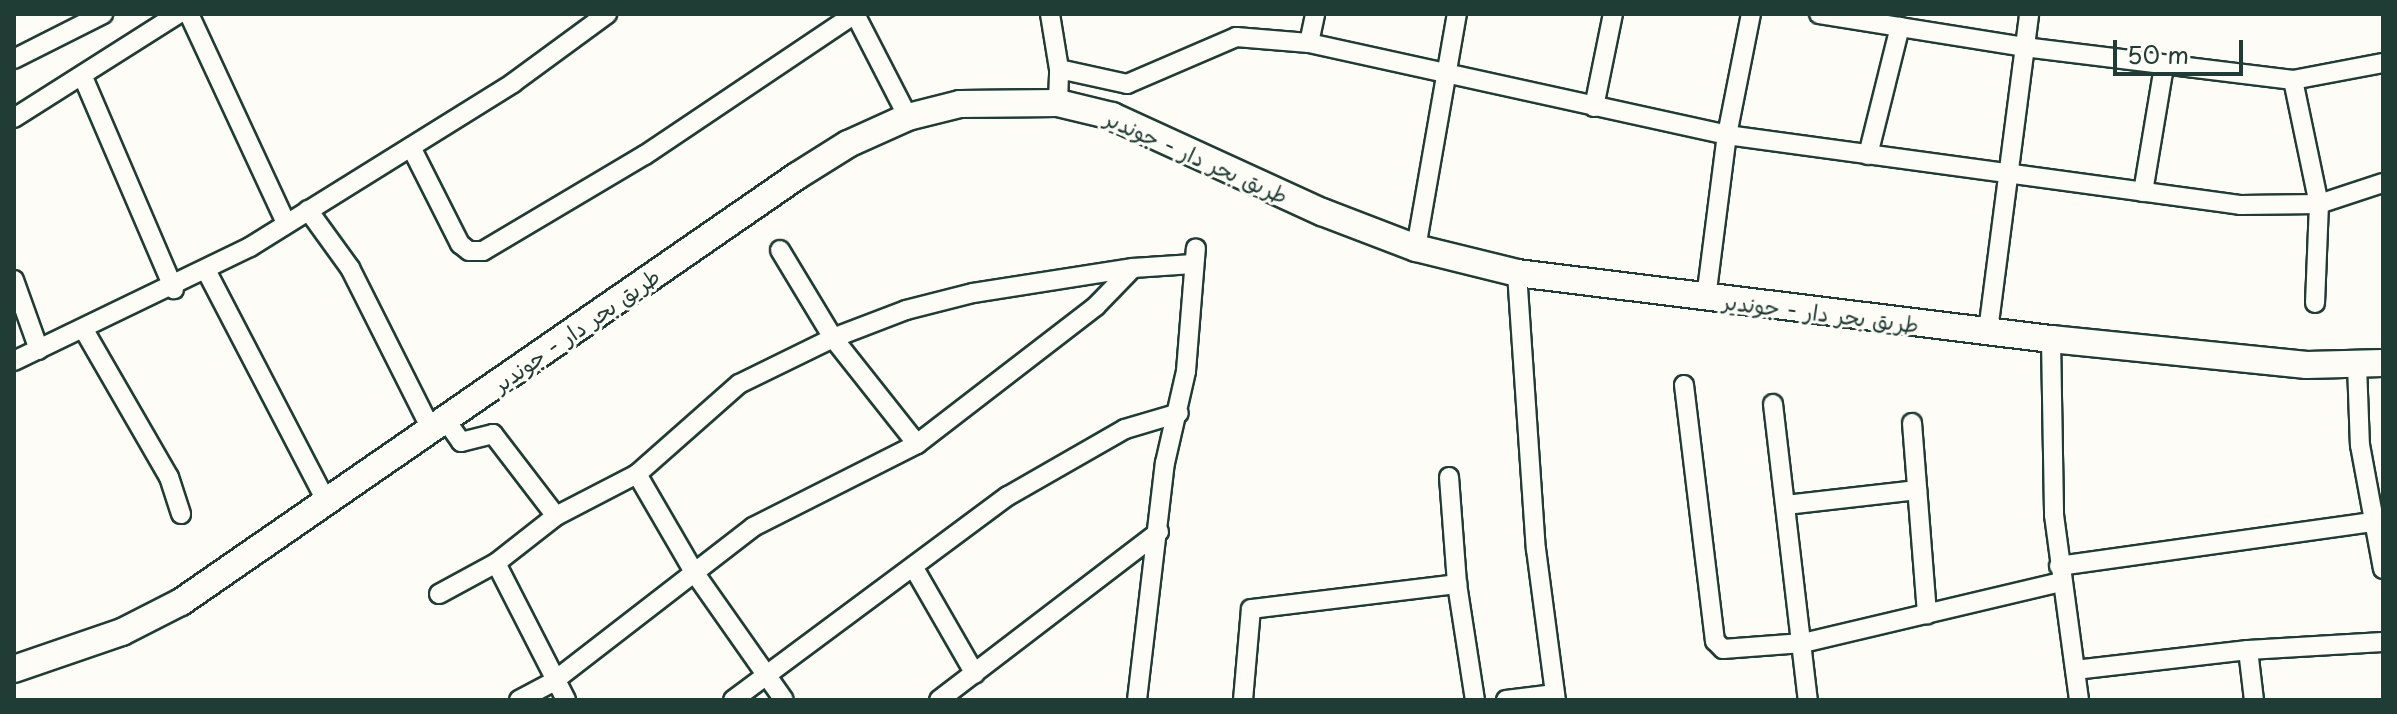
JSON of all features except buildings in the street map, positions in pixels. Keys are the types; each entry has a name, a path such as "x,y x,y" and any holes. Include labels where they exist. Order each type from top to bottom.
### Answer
{"highway":[{"name":"طريق بحر دار - جوندير","path":"14,669 122,632 181,602 797,176 848,144 908,117 960,104 1058,103 1125,121 1322,212 1416,248 1517,273 2051,339 2357,365 2383,363"}],"street":[{"path":"14,59 103,14"},
{"path":"14,118 178,14"},
{"path":"189,14 286,223"},
{"path":"14,361 207,272 513,83 607,14"},
{"path":"411,147 460,244 469,251 483,251 645,155 855,14 908,117"},
{"path":"1050,14 1059,69 1058,103"},
{"path":"1309,43 1315,14"},
{"path":"1416,248 1443,75 1457,14"},
{"path":"1594,107 1613,14"},
{"path":"1706,298 1727,135 1751,14"},
{"path":"1819,14 2024,47 2293,80 2383,63"},
{"path":"1988,331 2029,14"},
{"path":"1868,155 1900,27"},
{"path":"1059,69 1127,84 1236,37 1309,43 1443,75 1727,135 2241,205 2319,204 2383,183"},
{"path":"2143,192 2164,66"},
{"path":"83,77 174,289"},
{"path":"2293,80 2319,204 2315,303"},
{"path":"308,210 350,268 438,424 461,442 493,434 556,516"},
{"path":"780,250 833,338 917,444"},
{"path":"439,594 496,563 556,516 637,474 739,384 833,338 906,310 973,293 1195,256 1179,413 1165,463 1137,700"},
{"path":"519,700 554,681 694,572 779,511 844,485 917,444 1096,306 1133,268"},
{"path":"207,272 326,501"},
{"path":"1506,700 1555,697 1536,549 1517,273"},
{"path":"14,280 39,350"},
{"path":"84,330 169,477 181,514"},
{"path":"2051,339 2060,574 2079,700"},
{"path":"2357,365 2360,445 2383,569"},
{"path":"1684,385 1715,641 1732,651 1803,643 1927,614 2060,574 2374,522"},
{"path":"1773,404 1808,700"},
{"path":"733,700 1034,481 1125,429 1179,413"},
{"path":"1912,423 1927,614"},
{"path":"637,474 694,572 784,700"},
{"path":"1449,477 1457,584 1475,700"},
{"path":"1786,505 1917,490"},
{"path":"939,700 1159,532"},
{"path":"496,563 566,700"},
{"path":"914,568 975,674"},
{"path":"1243,700 1251,609 1457,584"},
{"path":"2075,670 2248,650 2383,642"},
{"path":"2248,650 2254,700"}]}
